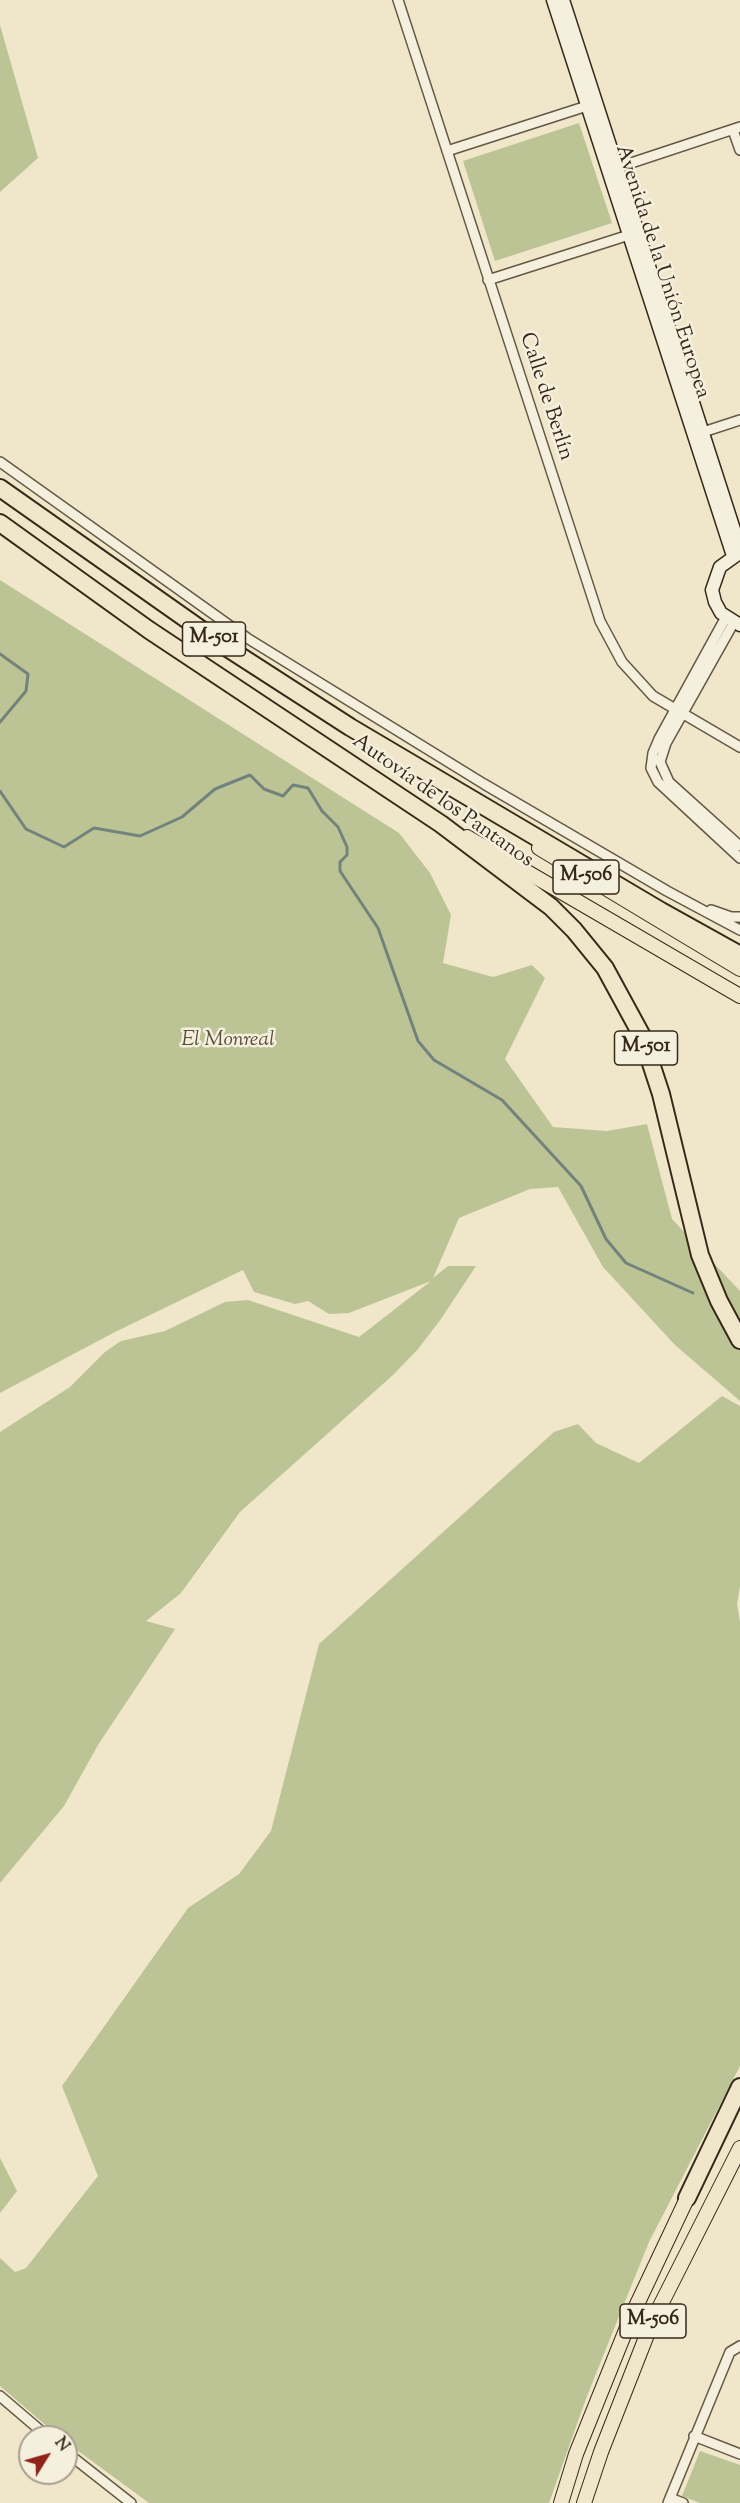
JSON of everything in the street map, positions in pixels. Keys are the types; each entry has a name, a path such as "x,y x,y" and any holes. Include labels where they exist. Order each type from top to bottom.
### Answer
{"highway":[{"name":"Autovía de los Pantanos","path":"0,488 226,647 435,779 740,955"},
{"name":"Autovía de los Pantanos","path":"0,523 159,636 441,824 551,907 574,930 604,968 629,1009 642,1036 662,1094 700,1255 719,1301 740,1340"},
{"path":"687,2198 740,2087"}],"main road":[{"name":"M-506","path":"435,779 501,825 740,969"},
{"name":"M-506","path":"441,824 497,853 740,996"},
{"name":"M-506","path":"561,2503 576,2454 632,2315 687,2198 740,2101"},
{"name":"M-506","path":"584,2503 601,2452 652,2322 740,2148"}],"street":[{"name":"Calle de Berlín","path":"398,0 600,621 613,648 632,674 653,696 740,747"},
{"name":"Avenida de la Unión Europea","path":"553,0 587,106 612,169 738,552"},
{"name":"Avenida de la Unión Europea","path":"563,0 629,235 698,433"},
{"path":"447,151 587,106"},
{"path":"612,169 737,128 740,150"},
{"path":"488,280 629,235"},
{"path":"698,433 740,420"},
{"path":"0,462 247,638 484,784 667,891 740,930"},
{"path":"738,552 720,567 712,590 715,602 733,621 653,753 653,775 664,788 740,858"},
{"path":"679,713 662,751 661,770 669,782 740,846"},
{"path":"667,891 715,912 740,917"},
{"path":"683,2503 669,2501 730,2352 740,2346"},
{"path":"0,2396 34,2425"},
{"path":"694,2436 740,2454"},
{"path":"78,2462 130,2503"}],"green space":[{"path":"0,25 38,158 0,192"},
{"path":"579,123 612,223 495,261 463,161"},
{"name":"El Monreal","path":"0,580 399,833 430,873 451,915 443,963 493,977 532,965 545,978 505,1059 553,1127 607,1131 647,1124 672,1219 740,1291 740,1401 675,1345 603,1267 558,1187 530,1189 459,1218 433,1278 448,1266 476,1266 441,1319 418,1349 393,1375 240,1512 181,1593 146,1621 175,1629 98,1745 64,1806 0,1883 0,1432 70,1387 105,1352 121,1341 165,1331 225,1302 248,1300 359,1337 431,1281 349,1313 329,1314 308,1301 295,1304 254,1292 243,1270 115,1332 0,1393"},
{"path":"722,1396 740,1406 740,1586 737,1604 740,1622 740,2066 649,2242 587,2396 549,2503 149,2503 78,2451 78,2425 46,2425 0,2386 0,2258 15,2272 26,2268 98,2176 62,2086 188,1908 239,1874 271,1831 319,1644 554,1432 578,1424 596,1443 639,1463"},
{"path":"0,2158 17,2191 0,2213"},
{"path":"700,2451 740,2465 740,2503 700,2503 682,2496"}],"waterway":[{"path":"0,654 28,674 26,691 0,722"},
{"path":"0,791 26,829 64,847 94,828 140,836 182,817 215,789 250,775 264,789 283,796 293,785 308,788 322,811 338,827 347,847 347,855 340,862 340,871 378,928 418,1041 434,1060 502,1100 581,1186 606,1239 626,1263 693,1293"}]}
